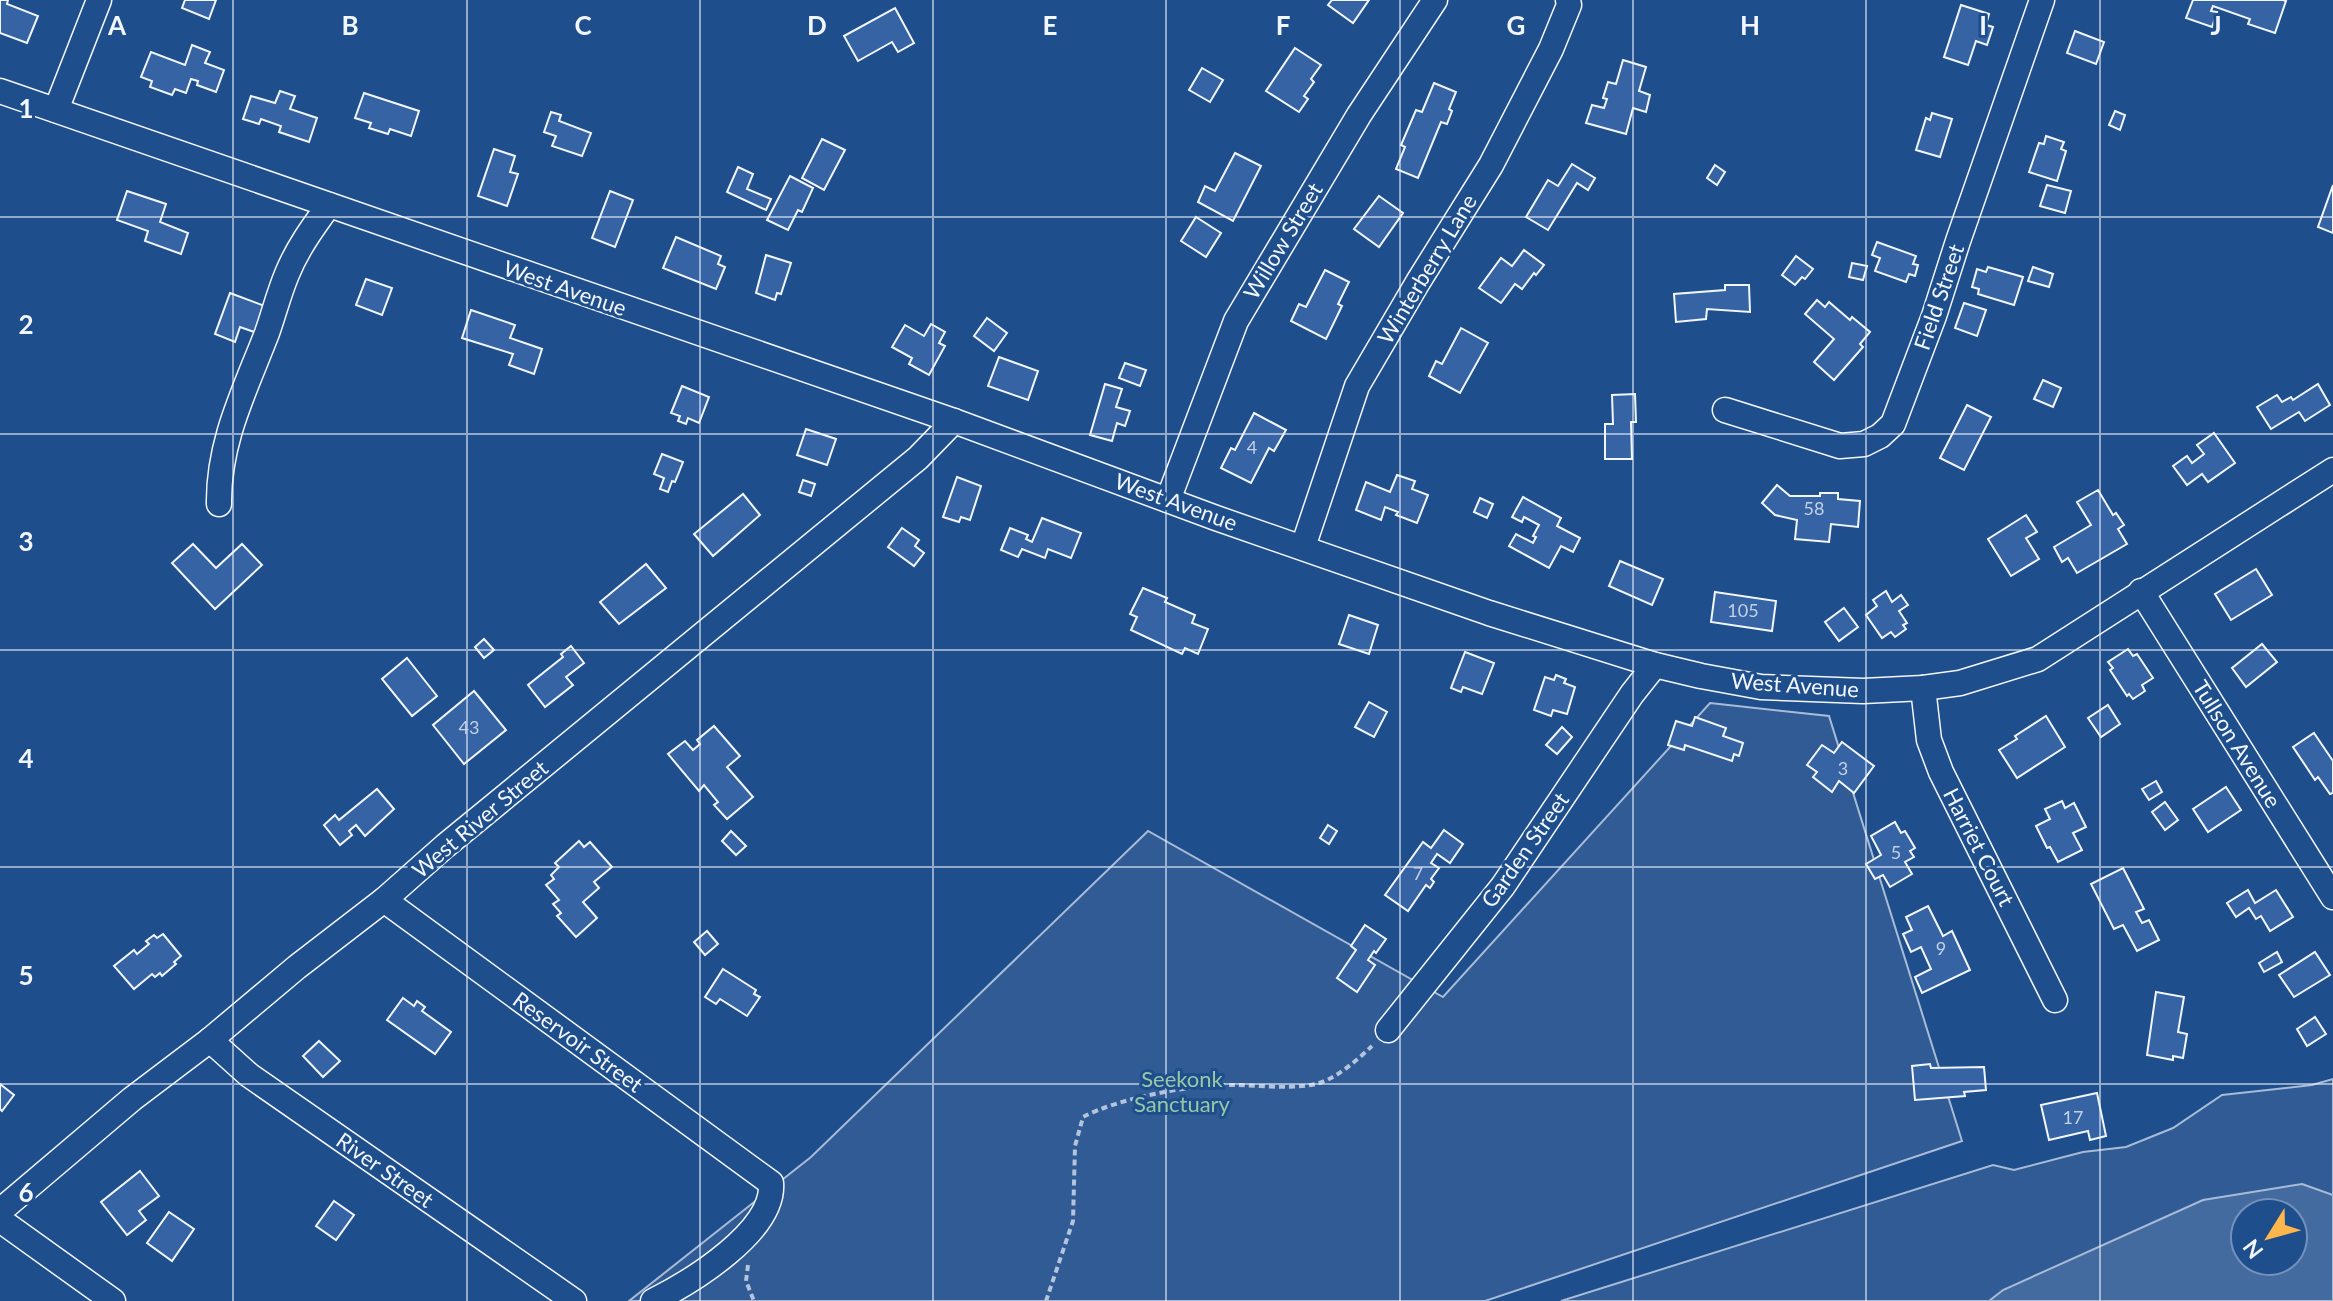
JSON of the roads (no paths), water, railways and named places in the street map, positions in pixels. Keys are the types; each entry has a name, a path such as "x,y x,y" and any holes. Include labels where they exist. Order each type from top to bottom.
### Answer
{"street":[{"path":"56,110 99,0"},
{"name":"Willow Street","path":"1168,500 1236,321 1359,115 1435,0"},
{"name":"Winterberry Lane","path":"1303,547 1357,386 1491,165 1551,49 1569,5 1568,0"},
{"name":"Field Street","path":"1725,410 1840,446 1864,444 1880,436 1893,424 1934,316 2042,0"},
{"name":"West Avenue","path":"0,91 954,421 1489,613 1655,665 1761,687 1863,691 1923,688 1960,683 2038,659 2333,470"},
{"path":"219,504 218,476 234,412 287,272 307,235 329,205"},
{"name":"West River Street","path":"0,1211 132,1099 384,900 445,846 918,458 954,421"},
{"name":"Tullson Avenue","path":"2141,591 2333,897"},
{"name":"Garden Street","path":"1388,1030 1503,886 1632,694 1655,665"},
{"name":"Harriet Court","path":"1923,688 1929,740 1941,772 2055,1000"},
{"name":"Reservoir Street","path":"384,900 771,1183 772,1198 753,1228 714,1265 653,1301"},
{"name":"River Street","path":"210,1040 249,1075 569,1298"},
{"path":"0,1220 113,1301"}],"park label":[{"name":"Seekonk Sanctuary","path":"1182,1092"}]}
